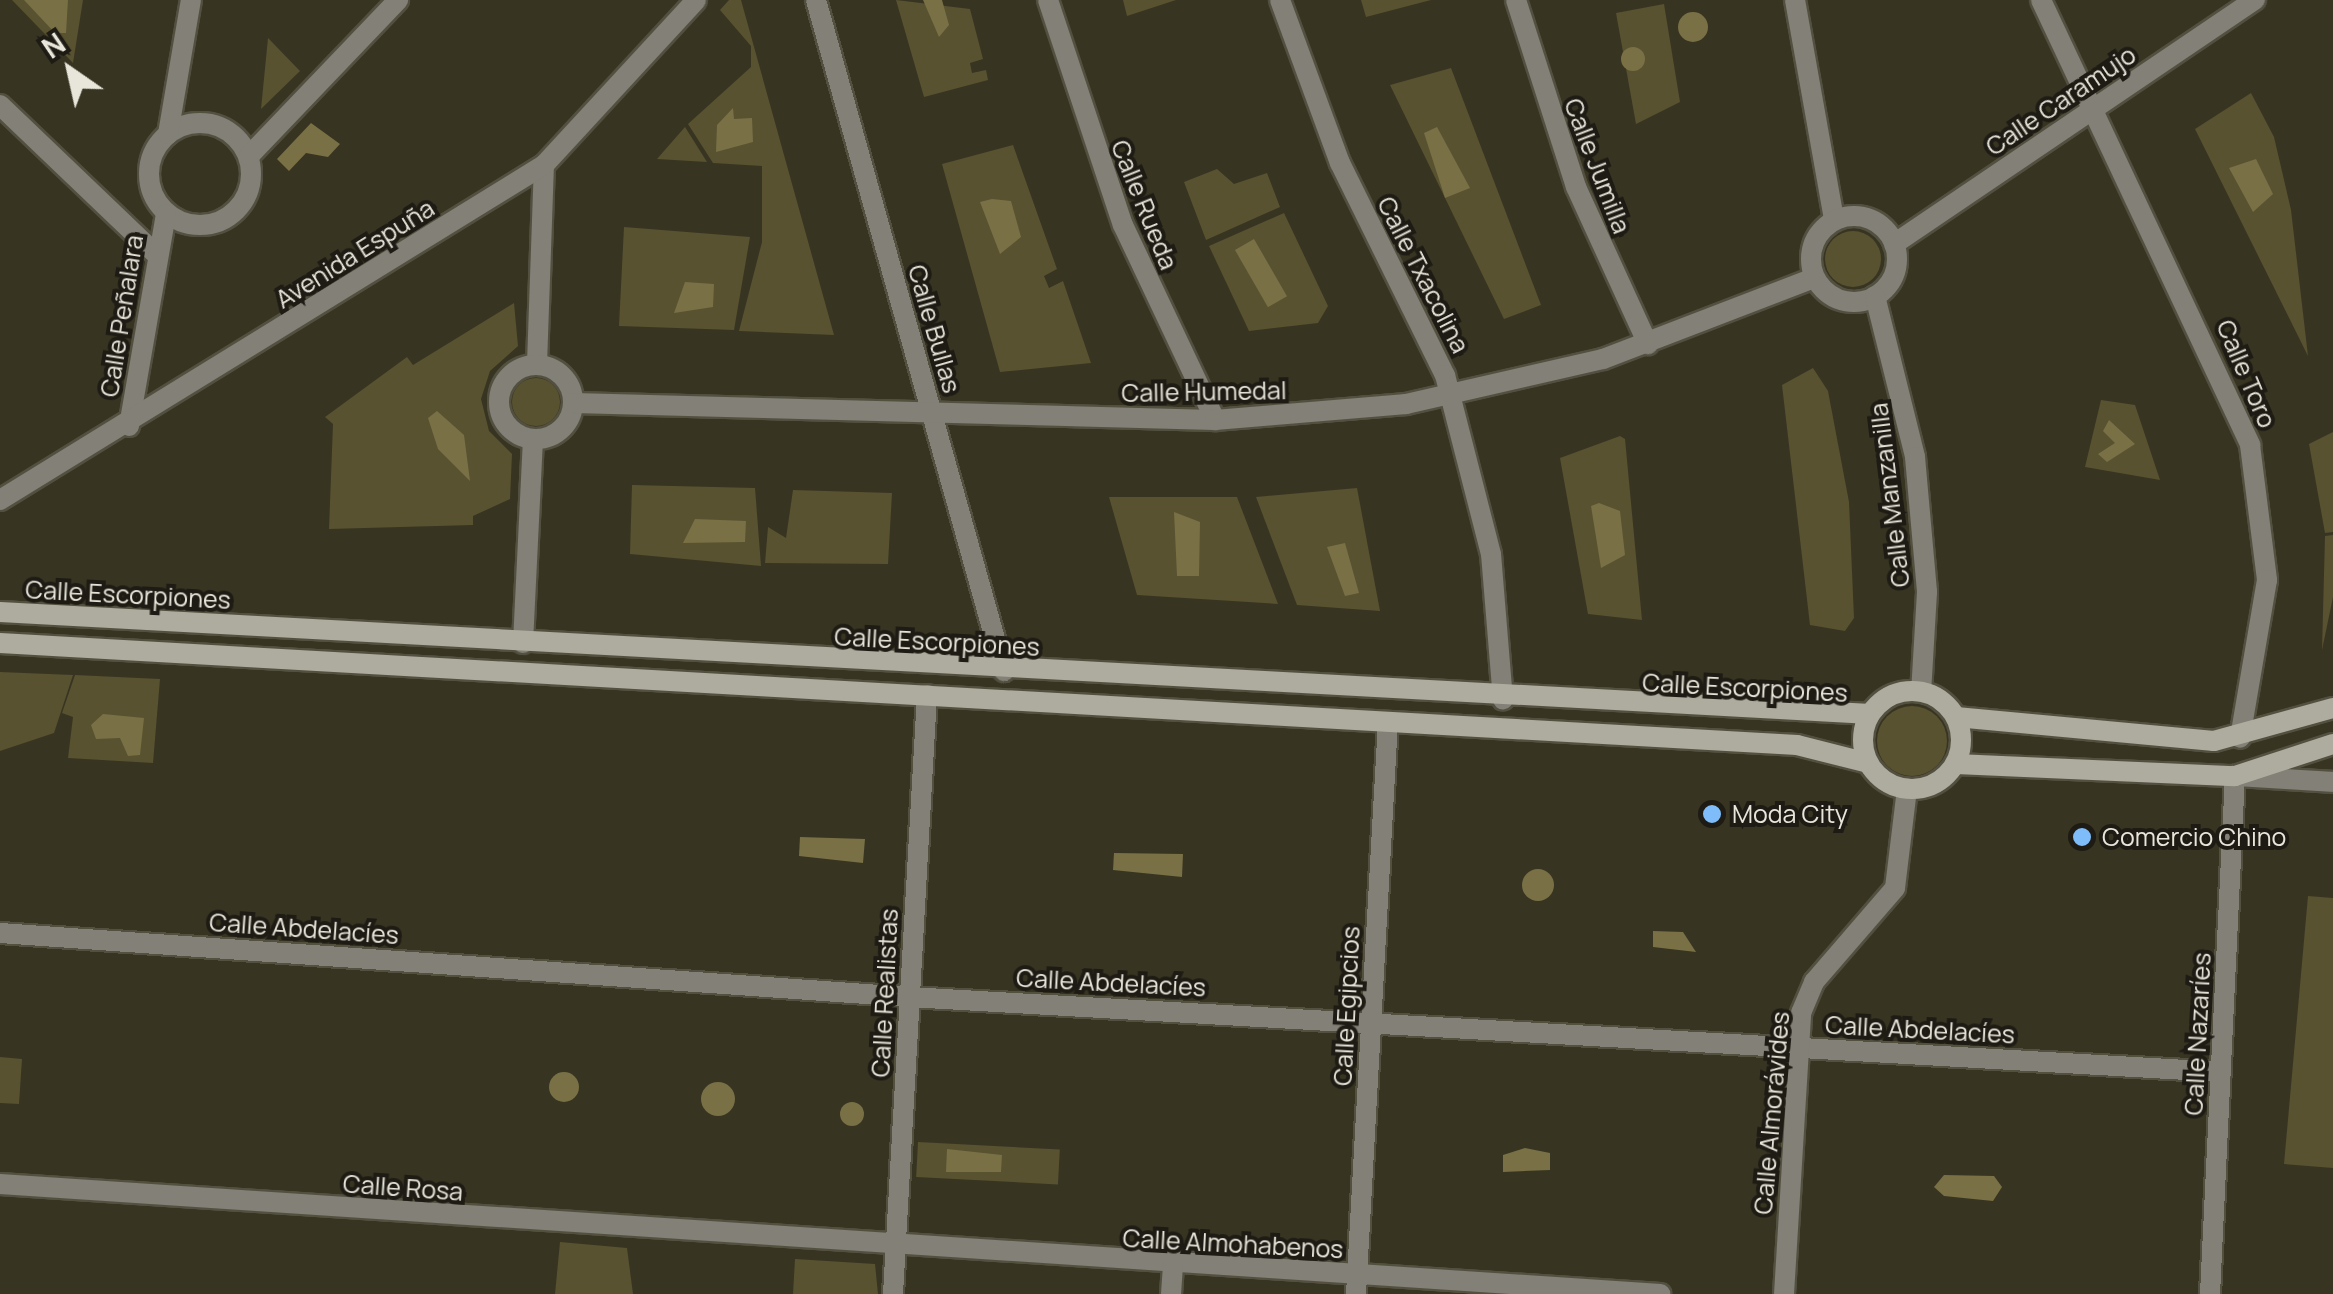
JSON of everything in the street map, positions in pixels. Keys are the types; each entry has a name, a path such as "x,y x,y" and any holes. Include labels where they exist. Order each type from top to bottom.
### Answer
{"street":[{"path":"192,0 168,134 148,174 166,214 196,224 230,216 250,187 248,156 398,0"},
{"name":"Avenida Espuña","path":"0,500 129,426 544,165 696,0"},
{"name":"Calle Bullas","path":"816,0 1004,671"},
{"name":"Calle Rueda","path":"1048,0 1123,225 1215,420"},
{"name":"Calle Txacolina","path":"1280,0 1340,163 1448,396 1491,554 1503,700"},
{"name":"Calle Jumilla","path":"1516,0 1576,187 1648,344"},
{"path":"1795,0 1834,220 1811,252 1814,278 1841,300 1875,296 1896,268 1894,244 1870,219 1834,220"},
{"name":"Calle Toro","path":"2041,0 2250,445 2266,612 2240,738"},
{"name":"Calle Caramujo","path":"1894,244 2255,0"},
{"path":"0,105 154,252"},
{"path":"168,134 210,126 248,156"},
{"path":"537,364 544,165"},
{"name":"Calle Peñalara","path":"129,426 154,252 166,214"},
{"name":"Calle Humedal","path":"574,403 933,417 1215,420 1448,396 1648,344 1814,278"},
{"name":"Calle Manzanilla","path":"1875,296 1915,457 1927,592 1921,692"},
{"path":"537,364 564,376 574,403 556,434 533,439 510,429 499,406 513,372 537,364"},
{"path":"523,643 533,439"},
{"name":"Calle Escorpiones","path":"0,612 1503,700 1870,714"},
{"path":"0,643 1823,747 1868,763 1907,790 1936,783 1956,764 2333,782"},
{"path":"1868,763 1870,714 1889,697 1921,692 1956,717 2240,738 2333,708"},
{"name":"Calle Realistas","path":"893,1294 926,696"},
{"path":"1956,717 1956,764"},
{"name":"Calle Egipcios","path":"1356,1285 1388,722"},
{"path":"2236,776 2333,744"},
{"name":"Calle Nazaríes","path":"2210,1294 2236,776"},
{"name":"Calle Almorávides","path":"1784,1294 1798,1048 1814,982 1895,888 1907,790"},
{"name":"Calle Abdelacíes","path":"0,933 909,997 2221,1072"},
{"name":"Calle Rosa","path":"0,1184 802,1243"},
{"name":"Calle Almohabenos","path":"802,1243 1173,1265 1356,1285 1660,1294"},
{"path":"1171,1294 1173,1265"}],"shaded area":[{"path":"12,0 83,0 73,63"},
{"path":"24,0 68,0 66,33 55,33"},
{"path":"729,0 741,0 834,335 739,331 762,242 762,166 713,163 688,124 751,67 751,46 720,10"},
{"path":"896,0 970,9 983,59 970,63 972,73 986,70 988,80 924,97"},
{"path":"923,0 942,0 949,25 939,37"},
{"path":"1123,0 1176,0 1127,16"},
{"path":"1361,0 1431,0 1366,17"},
{"path":"1664,4 1680,102 1636,124 1616,13"},
{"path":"1693,12 1707,21 1708,27 1699,41 1693,42 1679,33 1678,27 1687,13"},
{"path":"268,38 300,71 261,109"},
{"path":"1633,47 1645,59 1633,71 1621,59"},
{"path":"1451,68 1541,305 1504,319 1390,85"},
{"path":"2251,93 2274,137 2291,210 2308,356 2195,129"},
{"path":"733,108 734,119 752,118 753,142 716,152 717,125"},
{"path":"311,123 340,144 328,157 306,153 289,171 277,159"},
{"path":"685,127 707,162 657,159"},
{"path":"1437,127 1470,188 1445,198 1424,133"},
{"path":"1013,145 1057,269 1044,276 1049,288 1063,281 1091,363 1000,372 942,164"},
{"path":"2256,159 2273,194 2253,212 2229,168"},
{"path":"1217,169 1234,184 1267,173 1280,207 1206,240 1184,182"},
{"path":"1011,201 1021,237 1000,254 980,202"},
{"path":"1284,213 1328,306 1318,323 1249,331 1209,246"},
{"path":"624,227 750,237 734,330 619,326"},
{"path":"1853,231 1873,239 1881,259 1873,279 1853,287 1833,279 1825,259 1833,239"},
{"path":"1254,239 1287,296 1268,307 1235,250"},
{"path":"685,282 714,284 713,307 674,313"},
{"path":"514,303 518,346 490,371 481,399 489,431 512,454 510,499 473,516 473,525 329,529 333,424 325,417 407,357 413,365"},
{"path":"1813,368 1828,391 1849,502 1854,618 1845,631 1810,625 1782,385"},
{"path":"536,378 553,385 560,402 553,419 536,426 519,419 512,402 519,385"},
{"path":"2101,400 2135,405 2160,480 2085,467"},
{"path":"437,411 464,435 470,481 438,449 428,418"},
{"path":"2109,420 2135,444 2107,462 2098,454 2115,443 2103,431"},
{"path":"2333,432 2333,532 2325,533 2309,444"},
{"path":"1620,436 1625,439 1642,620 1588,614 1560,458"},
{"path":"632,485 755,488 761,566 630,554"},
{"path":"1357,488 1380,611 1297,605 1256,497"},
{"path":"793,490 892,493 888,564 765,563 768,527 786,538"},
{"path":"1109,497 1237,497 1278,604 1137,595"},
{"path":"1599,503 1620,511 1625,555 1601,568 1591,506"},
{"path":"1174,512 1200,522 1199,576 1177,576"},
{"path":"695,519 746,521 745,542 683,543"},
{"path":"2333,535 2333,597 2322,650 2325,536"},
{"path":"1345,543 1359,593 1345,596 1327,547"},
{"path":"0,672 73,675 54,733 0,751"},
{"path":"75,675 160,679 153,763 68,758 73,717 62,713"},
{"path":"1912,706 1937,716 1947,741 1937,766 1912,776 1887,766 1877,741 1887,716"},
{"path":"103,714 144,718 140,755 128,756 120,738 96,739 91,725"},
{"path":"800,837 865,839 863,863 799,856"},
{"path":"1114,853 1183,854 1182,877 1113,870"},
{"path":"1538,869 1550,873 1554,885 1550,897 1538,901 1526,897 1522,885 1526,873"},
{"path":"2308,896 2333,898 2333,1168 2284,1164"},
{"path":"1653,931 1683,932 1696,952 1653,947"},
{"path":"0,1057 22,1059 19,1104 0,1103"},
{"path":"564,1072 575,1076 579,1087 575,1098 564,1102 553,1098 549,1087 553,1076"},
{"path":"718,1082 730,1087 735,1099 730,1111 718,1116 706,1111 701,1099 706,1087"},
{"path":"852,1102 864,1114 852,1126 840,1114"},
{"path":"918,1142 1060,1149 1058,1184 916,1177"},
{"path":"1525,1148 1550,1153 1550,1170 1503,1172 1503,1155"},
{"path":"947,1149 1002,1155 1001,1172 946,1172"},
{"path":"1944,1175 1994,1176 2002,1187 1993,1201 1944,1196 1934,1187"},
{"path":"560,1242 627,1248 633,1294 555,1294"},
{"path":"795,1259 875,1264 878,1294 793,1294"}],"place":[{"name":"Moda City","path":"1712,814"},
{"name":"Comercio Chino","path":"2082,837"}]}
